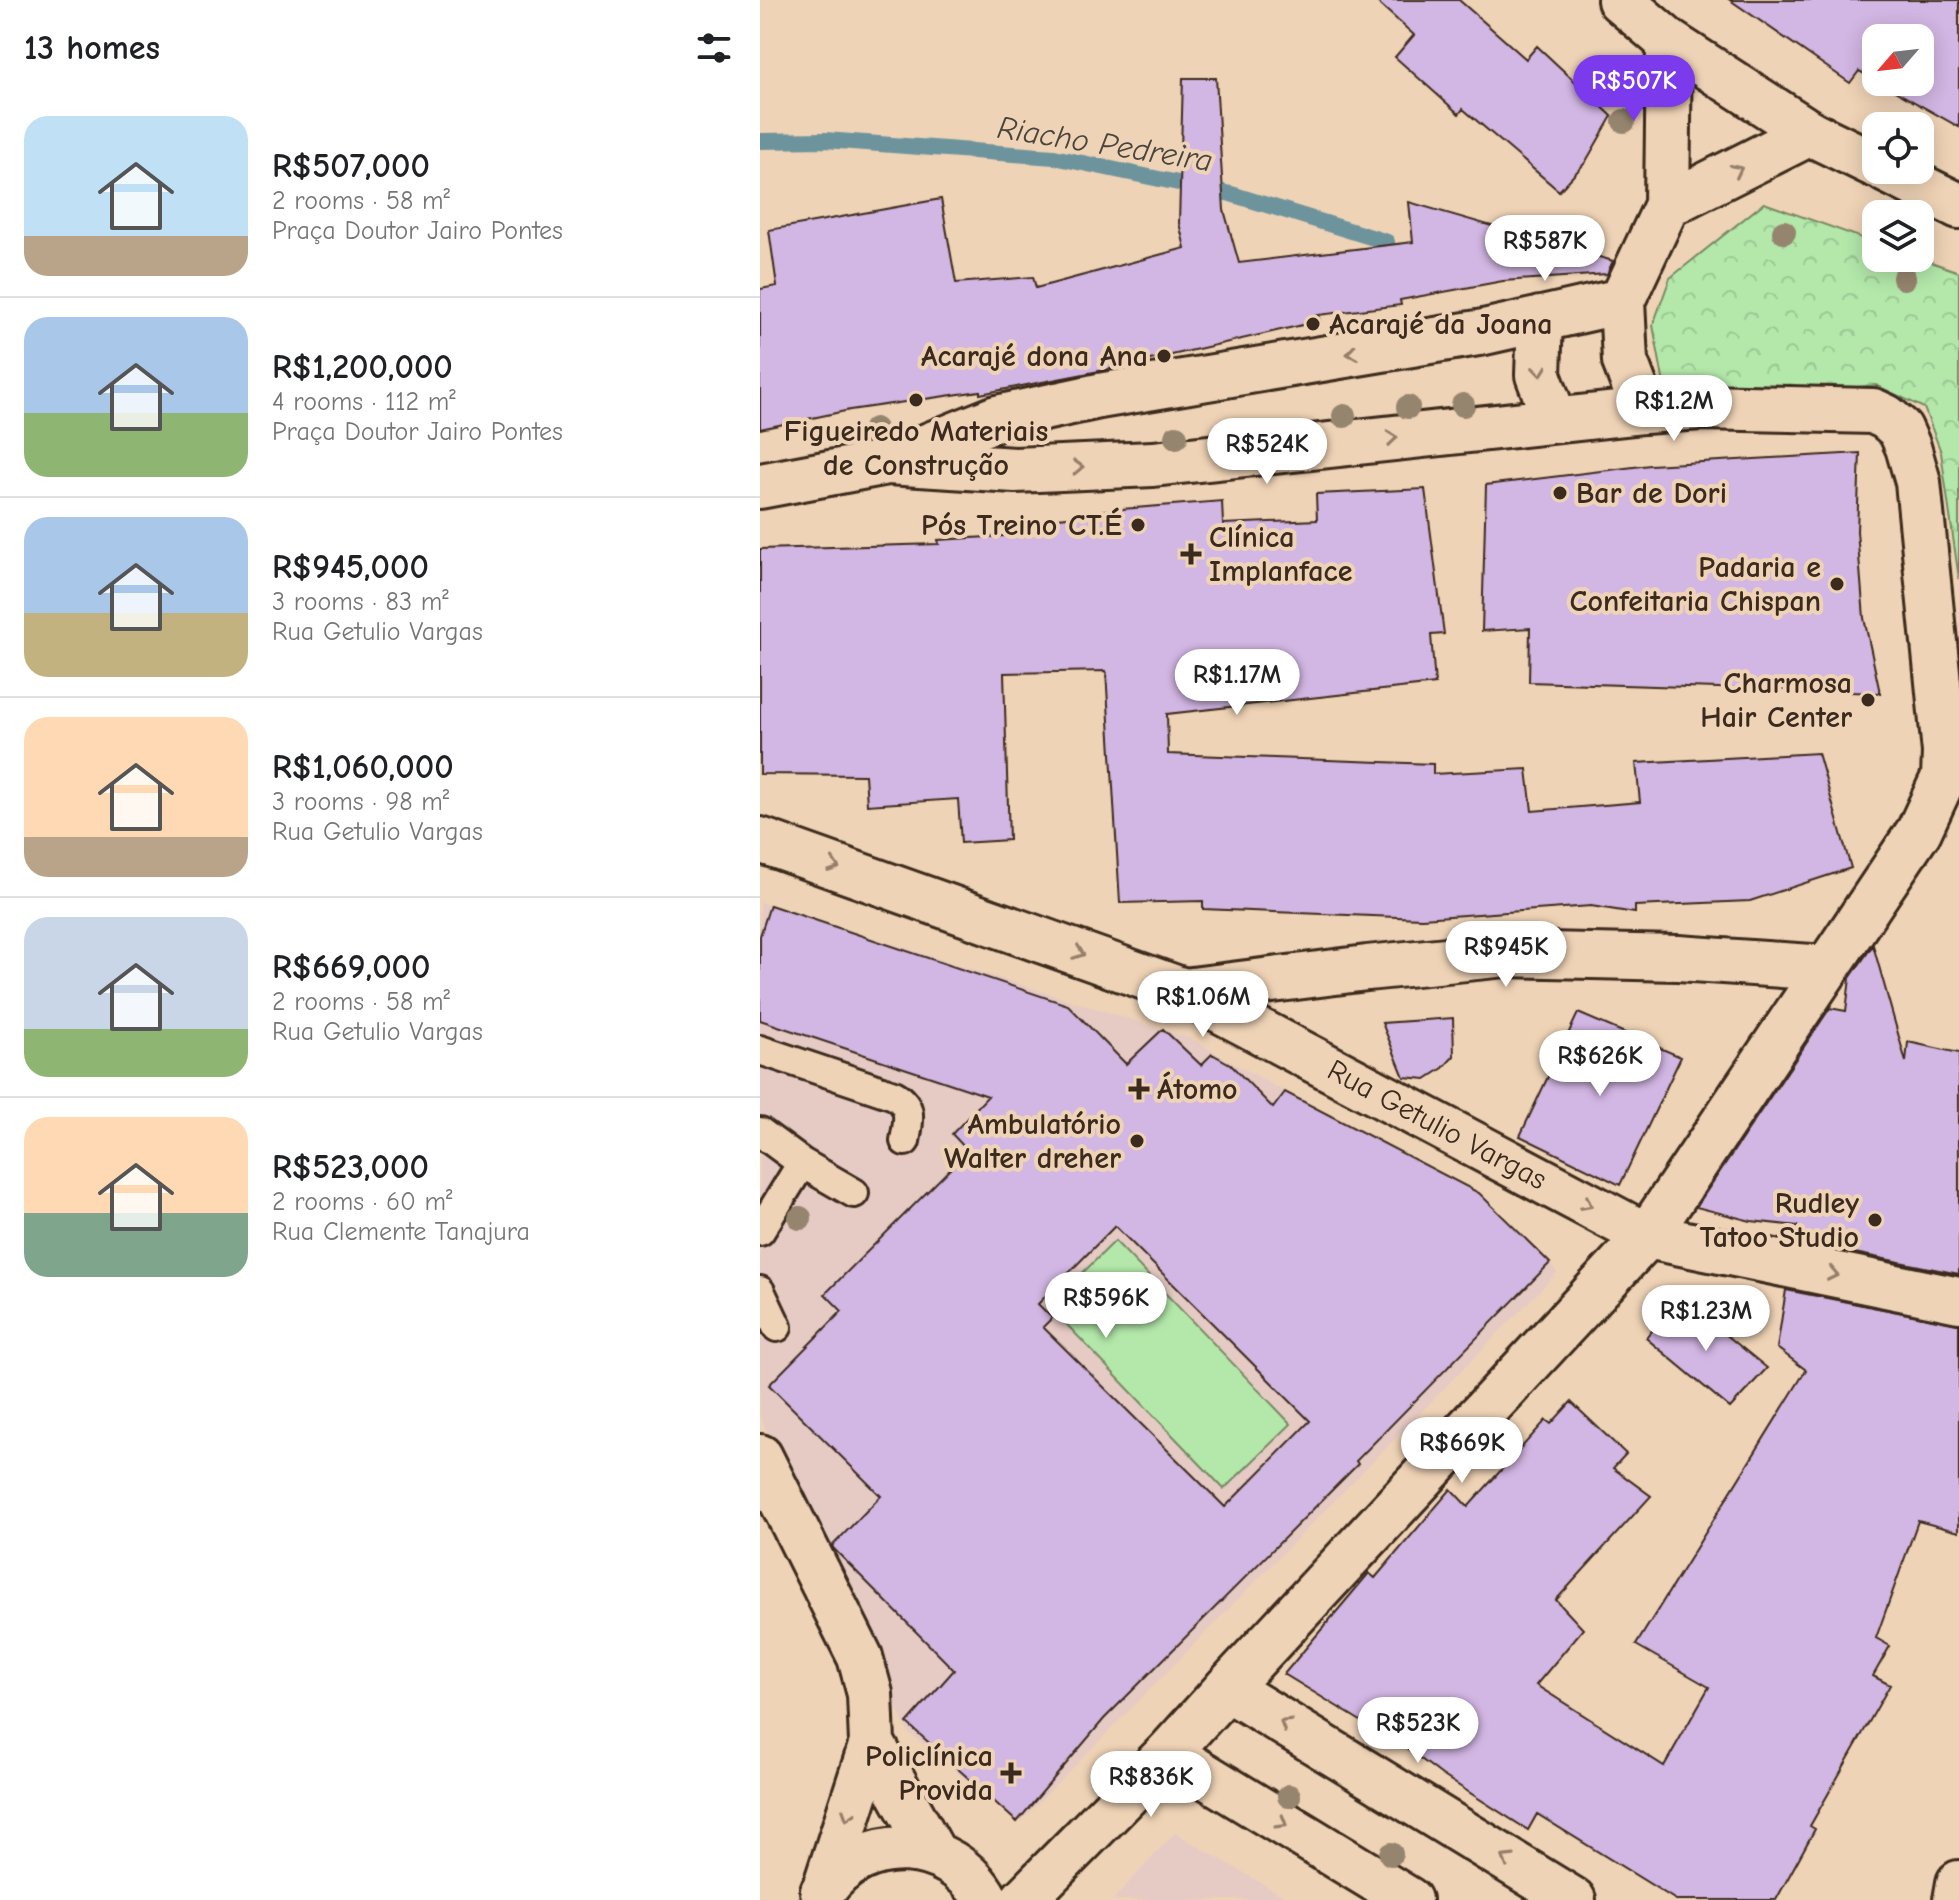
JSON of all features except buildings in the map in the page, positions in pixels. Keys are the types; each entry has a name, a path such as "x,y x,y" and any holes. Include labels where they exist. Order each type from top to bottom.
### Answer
{"street":[{"path":"1620,0 1669,42 1810,133 1862,158"},
{"path":"1644,411 1625,361 1622,301 1667,205 1669,42"},
{"path":"1667,205 1810,133"},
{"path":"1914,184 1959,206"},
{"path":"760,486 888,462 997,418 1114,393 1484,332 1622,301"},
{"path":"1540,319 1538,375 1555,420"},
{"path":"888,462 1015,470 1153,464 1644,411 1701,407 1873,411 1900,429 1918,482 1950,720 1944,777 1919,831 1647,1236 1168,1753 1023,1900"},
{"name":"Rua Getulio Vargas","path":"760,840 1184,991 1647,1236 1959,1300"},
{"name":"Rua Getulio Vargas","path":"1184,991 1506,954 1678,958 1827,968"},
{"path":"760,1457 860,1657 870,1694 872,1743 821,1894"},
{"path":"1227,1688 1573,1900"},
{"path":"872,1743 934,1854"},
{"path":"1168,1753 1409,1900"},
{"path":"821,1894 841,1870 862,1857 885,1850 910,1849 952,1862 967,1875 986,1900"},
{"path":"1956,1900 1959,1883"}],"lane":[{"path":"760,1050 903,1100 909,1114 905,1141"},
{"path":"760,1132 802,1163 854,1193"},
{"path":"760,1231 802,1163"},
{"path":"760,1291 777,1327"}],"shaded area":[{"path":"760,902 1189,1038 1479,1193 1557,1273 1019,1823 908,1732 760,1416"},
{"path":"1175,1833 1290,1900 1113,1900"}],"green space":[{"path":"1764,203 1862,238 1862,272 1934,272 1934,263 1959,272 1959,579 1941,452 1924,408 1876,385 1706,403 1664,384 1653,325 1670,278"},
{"path":"1115,1241 1291,1424 1224,1489 1049,1306"}],"waterway":[{"name":"Riacho Pedreira","path":"760,141 825,140 1054,157 1231,194 1387,242"}],"place":[{"name":"Acarajé da Joana","path":"1313,324"},
{"name":"Acarajé dona Ana","path":"1164,356"},
{"name":"Figueiredo Materiais de Construção","path":"916,400"},
{"name":"Bar de Dori","path":"1560,493"},
{"name":"Pós Treino CT.É","path":"1138,525"},
{"name":"Clínica Implanface","path":"1191,554"},
{"name":"Padaria e Confeitaria Chispan","path":"1837,584"},
{"name":"Charmosa Hair Center","path":"1868,700"},
{"name":"Átomo","path":"1139,1089"},
{"name":"Ambulatório Walter dreher","path":"1137,1141"},
{"name":"Rudley Tatoo Studio","path":"1875,1220"},
{"name":"Policlínica Provida","path":"1011,1773"}]}
